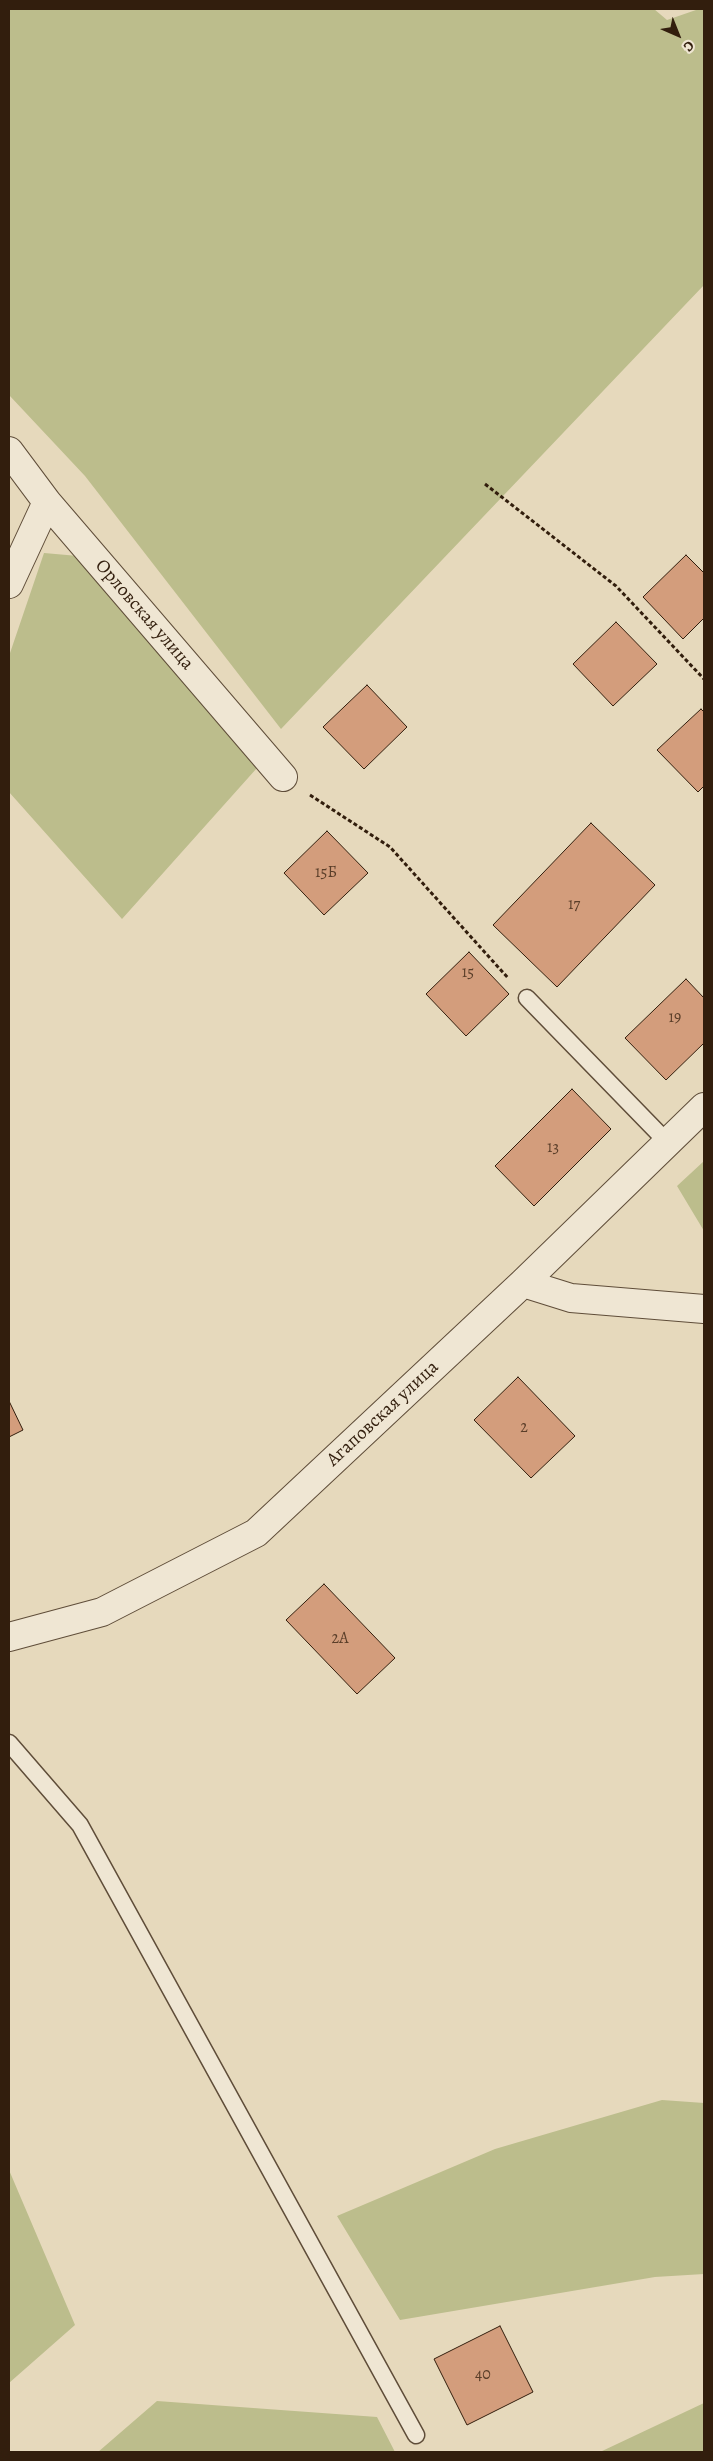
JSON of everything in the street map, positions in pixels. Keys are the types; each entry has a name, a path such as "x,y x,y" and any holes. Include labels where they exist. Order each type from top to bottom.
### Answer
{"street":[{"name":"Орловская улица","path":"9,451 47,502 282,777"},
{"path":"9,584 47,502"},
{"name":"Агаповская улица","path":"9,1637 102,1612 256,1533 523,1283 704,1107"},
{"path":"523,1283 572,1298 704,1309"}],"lane":[{"path":"527,998 666,1142"},
{"path":"9,1742 80,1825 416,2435"}],"path":[{"path":"485,484 616,586 704,679"},
{"path":"282,777 390,847 527,998"}],"green space":[{"path":"9,9 654,9 667,20 704,9 704,285 281,729 85,476 9,395"},
{"path":"44,553 78,556 265,759 122,919 9,792 9,656"},
{"path":"704,1161 704,1231 677,1186"},
{"path":"662,2100 704,2103 704,2274 655,2277 400,2320 337,2216 495,2149"},
{"path":"9,2170 75,2325 9,2383"},
{"path":"157,2401 377,2417 395,2452 98,2452"},
{"path":"704,2403 704,2452 600,2452"}],"building":[{"path":"686,555 704,573 704,618 683,639 643,597"},
{"path":"616,622 657,664 613,706 573,664"},
{"path":"367,685 407,727 364,769 323,727"},
{"path":"701,709 704,712 704,786 698,792 657,750"},
{"path":"591,823 655,885 557,987 493,925"},
{"path":"327,831 368,873 324,915 284,873"},
{"path":"469,952 509,994 466,1036 426,994"},
{"path":"686,979 704,998 704,1043 666,1080 625,1038"},
{"path":"572,1089 611,1129 534,1206 495,1166"},
{"path":"518,1377 575,1436 531,1478 474,1420"},
{"path":"9,1401 23,1430 9,1437"},
{"path":"324,1584 395,1658 357,1694 286,1620"},
{"path":"500,2326 533,2392 467,2425 434,2359"}]}
